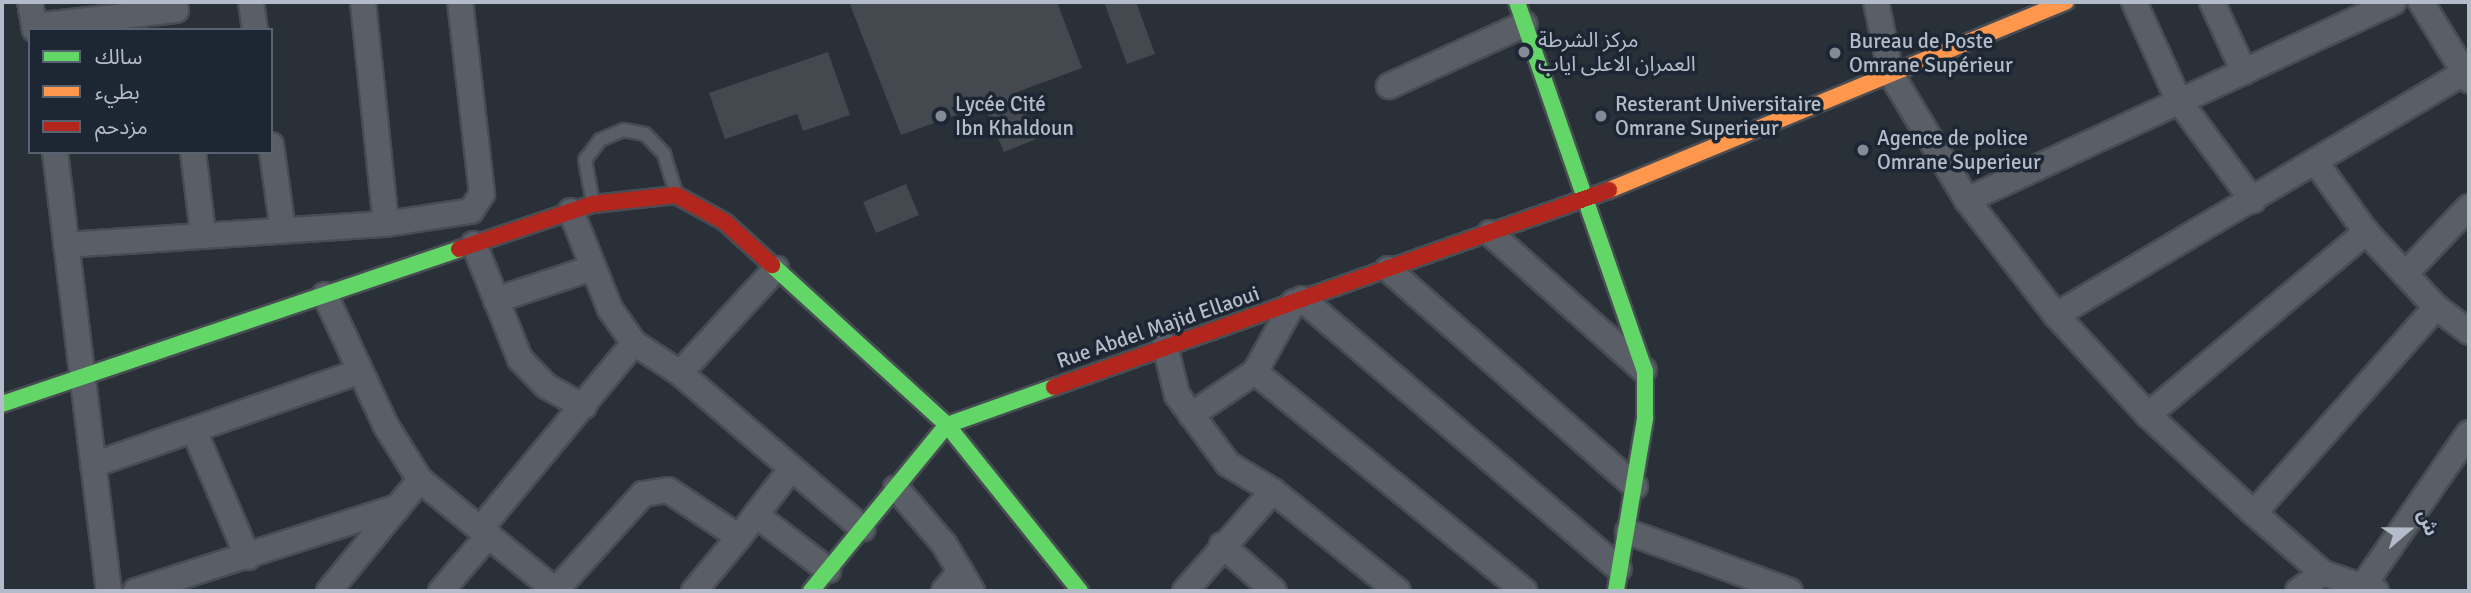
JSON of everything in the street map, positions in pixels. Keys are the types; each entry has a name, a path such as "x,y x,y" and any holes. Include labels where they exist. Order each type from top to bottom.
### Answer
{"street":[{"path":"30,2 34,28 176,14"},
{"path":"251,2 255,28"},
{"path":"363,2 386,224"},
{"path":"66,245 203,233 386,224 471,211 479,205 460,2"},
{"path":"1875,2 1891,74 1967,200 2056,315 2148,415 2253,513 2323,573 2369,589 2469,433"},
{"name":"Rue Abdel Majid Ellaoui","path":"947,425 1166,345 1586,200 2066,2"},
{"path":"2134,2 2179,101 2253,201"},
{"path":"2213,2 2244,72"},
{"path":"1967,200 2393,2"},
{"path":"2056,315 2466,77 2427,4"},
{"path":"1191,415 1255,372 1298,300 1618,580 1635,486 1645,371 1521,13 1389,86"},
{"path":"54,154 109,591"},
{"path":"193,154 203,233"},
{"path":"272,154 283,230"},
{"path":"2317,164 2366,232 2436,307 2469,332"},
{"path":"2,404 582,207 676,195 725,222 947,425 1080,591"},
{"path":"582,207 592,268 610,309 634,343 680,373 863,529"},
{"path":"2405,274 2469,207"},
{"path":"2148,415 2366,232"},
{"path":"1490,233 1645,371"},
{"path":"474,244 520,359 546,386 584,407"},
{"path":"496,300 592,268"},
{"path":"680,373 776,269"},
{"path":"1388,269 1635,486"},
{"path":"325,295 359,372 420,480 556,591 643,494 656,488 668,490 738,537"},
{"path":"2253,513 2436,307"},
{"path":"441,591 634,343"},
{"path":"1166,345 1172,382 1191,415 1228,464 1273,491 1398,591"},
{"path":"93,466 195,433 359,372"},
{"path":"1255,372 1524,591"},
{"path":"811,591 947,425"},
{"path":"195,433 248,557"},
{"path":"694,591 791,469"},
{"path":"329,591 420,480"},
{"path":"896,488 967,581 944,591"},
{"path":"1185,591 1222,545 1273,491"},
{"path":"136,591 397,507"},
{"path":"756,515 828,570"},
{"path":"1628,532 1790,591"},
{"path":"1222,545 1274,591"},
{"path":"2298,591 2323,573"}],"lane":[{"path":"582,207 584,160 600,140 624,130 645,134 664,154 676,195"}],"building":[{"path":"849,2 1057,2 1082,68 1017,92 1036,139 1004,152 984,105 901,135"},
{"path":"1104,2 1136,2 1155,54 1127,64"},
{"path":"828,52 850,115 803,131 797,114 725,139 709,93"},
{"path":"906,184 919,215 876,233 863,202"}],"traffic: fast":[{"path":"1517,2 1645,371 1645,419 1616,591"},
{"path":"2,404 459,249"},
{"path":"772,265 947,425 1080,591"},
{"path":"811,591 947,425 1054,387"}],"traffic: slow":[{"path":"1609,190 2066,2"}],"traffic: jam":[{"path":"1054,387 1609,190"},
{"path":"459,249 593,204 676,195 725,222 772,265"}],"place":[{"name":"مركز الشرطة العمران الاعلى اياب","path":"1524,52"},
{"name":"Bureau de Poste Omrane Supérieur","path":"1835,53"},
{"name":"Lycée Cité Ibn Khaldoun","path":"941,116"},
{"name":"Resterant Universitaire Omrane Superieur","path":"1601,116"},
{"name":"Agence de police Omrane Superieur","path":"1863,150"}]}
